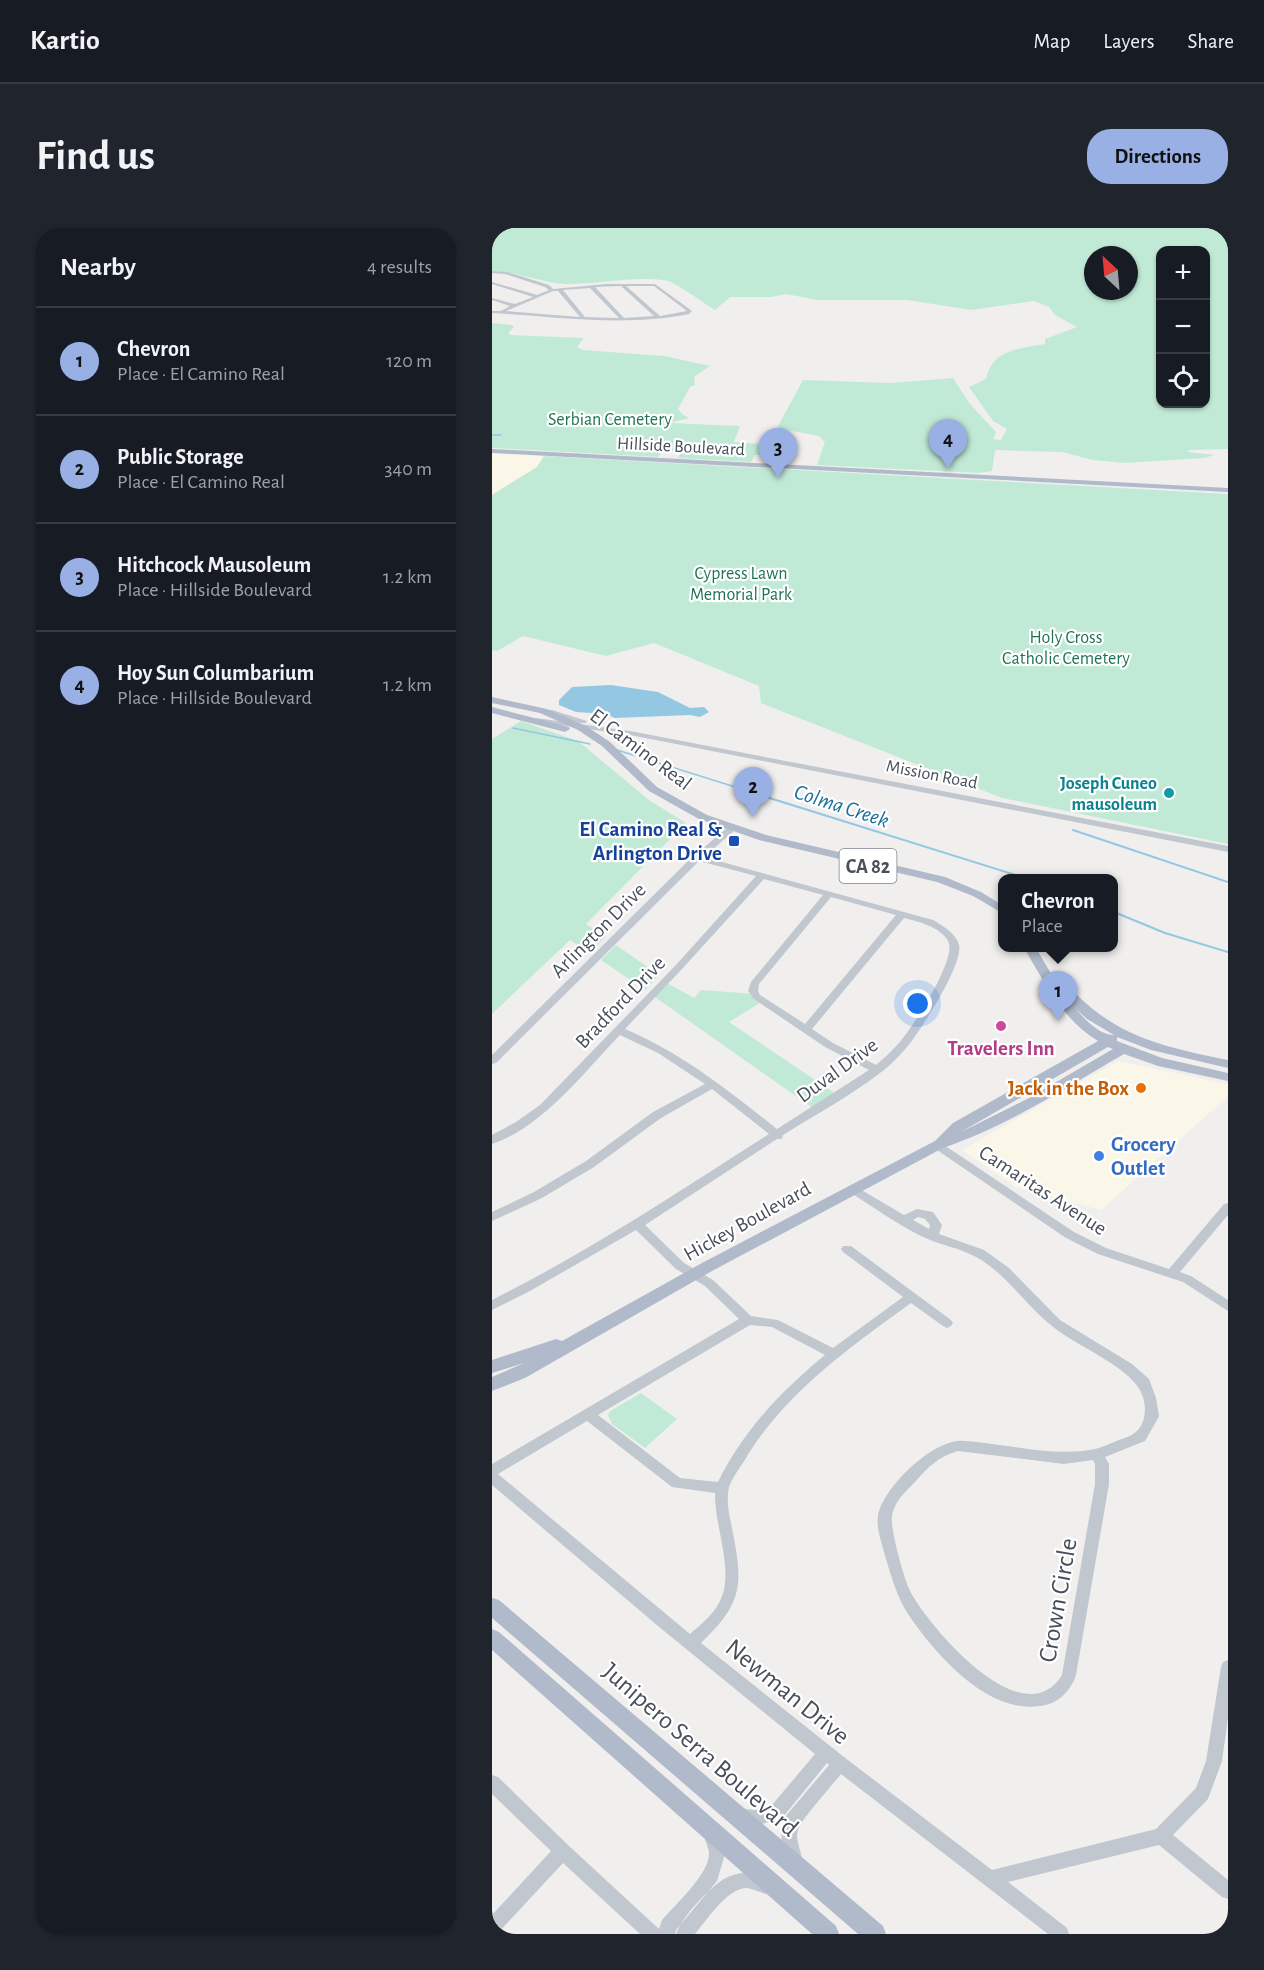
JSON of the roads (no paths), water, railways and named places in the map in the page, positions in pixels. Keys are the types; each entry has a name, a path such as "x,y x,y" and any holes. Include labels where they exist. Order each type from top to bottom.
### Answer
{"main road":[{"name":"Hillside Boulevard","path":"492,451 1228,490"},
{"name":"El Camino Real","path":"492,700 580,727 606,744 662,795 686,810 730,831 758,842 937,882 971,897 998,914"},
{"name":"El Camino Real","path":"492,710 541,715 591,741 607,752 648,791 697,821 730,831 941,879 971,891 998,908"},
{"path":"1033,952 1067,1007 1107,1041"},
{"path":"1040,952 1062,987 1083,1010 1123,1043 1153,1061 1228,1077"},
{"name":"Hickey Boulevard","path":"938,1145 958,1126 1107,1041 1123,1043"},
{"path":"1123,1043 1228,1064"},
{"name":"Hickey Boulevard","path":"492,1384 519,1373 578,1338 853,1189 938,1145 962,1138 1123,1043"},
{"name":"Hickey Boulevard","path":"492,1367 578,1338"},
{"name":"Junipero Serra Boulevard","path":"492,1606 875,1934"},
{"path":"492,1638 828,1934"}],"street":[{"path":"492,272 506,273 547,286 552,290"},
{"path":"492,283 534,298 543,315"},
{"path":"622,285 659,318"},
{"path":"492,312 622,319 659,318 687,313 689,310 657,286 622,285 552,290 500,312"},
{"path":"591,286 622,319"},
{"path":"560,290 582,317"},
{"path":"492,299 515,306"},
{"name":"Mission Road","path":"541,715 1228,849"},
{"name":"Mission Road","path":"580,727 630,733"},
{"path":"606,744 605,739 610,735 630,733"},
{"name":"Arlington Drive","path":"492,1061 690,864 730,831"},
{"name":"Duval Drive","path":"492,1305 637,1224 778,1136 877,1070 909,1035 943,981 955,948 949,936 939,927 921,919 699,858"},
{"name":"Bradford Drive","path":"492,1140 520,1125 544,1108 679,968 762,875"},
{"path":"829,894 754,984 753,991 757,997 846,1055 877,1070"},
{"path":"807,1029 902,914"},
{"path":"618,1030 660,1049 712,1085 778,1136"},
{"path":"492,1217 538,1195 590,1164 657,1115 712,1085"},
{"name":"Camaritas Avenue","path":"938,1145 1070,1235 1102,1251 1187,1279 1228,1306"},
{"name":"Crown Circle","path":"853,1189 932,1236 980,1253 1005,1271 1056,1323 1128,1368 1144,1383 1150,1398 1152,1416 1140,1437 1097,1454 1064,1458 958,1446 945,1448 930,1456 894,1496 885,1515 885,1531 904,1594 950,1654 1001,1694 1014,1700 1032,1703 1052,1696 1066,1682 1069,1675 1102,1484 1102,1464 1097,1454"},
{"path":"1172,1273 1228,1207"},
{"path":"903,1220 917,1213 929,1215 936,1225 932,1236"},
{"path":"637,1224 680,1266 709,1283 748,1320 774,1323 833,1354"},
{"path":"847,1249 947,1323"},
{"path":"691,1643 724,1609 729,1599 732,1572 723,1519 722,1488 740,1452 769,1416 833,1354 911,1297"},
{"path":"492,1471 748,1320"},
{"path":"588,1415 677,1483 722,1488"},
{"name":"Newman Drive","path":"492,1477 826,1753 1061,1934"},
{"path":"991,1878 1161,1836 1202,1793 1214,1761 1228,1667"},
{"path":"737,1816 756,1818 777,1811 826,1753"},
{"path":"798,1868 789,1846 788,1833 791,1823 840,1764"},
{"path":"492,1783 653,1934"},
{"path":"666,1934 668,1926 711,1875 717,1854 710,1828"},
{"path":"1161,1836 1228,1891"},
{"path":"492,1927 562,1851"},
{"path":"684,1934 724,1888 734,1882 746,1880 778,1891"}],"water":[{"path":"611,685 658,692 690,708 704,707 709,712 700,717 690,715 615,718 606,714 576,712 559,705 559,700 572,687"}],"waterway":[{"path":"492,435 501,435"},
{"name":"Colma Creek","path":"513,728 590,744"},
{"name":"Colma Creek","path":"617,750 745,790"},
{"name":"Colma Creek","path":"741,789 1012,874"},
{"path":"1073,830 1228,882"},
{"name":"Colma Creek","path":"1118,914 1165,933 1228,952"}],"place":[{"name":"Hoy Sun Columbarium","path":"948,469"},
{"name":"Hitchcock Mausoleum","path":"778,478"},
{"name":"Joseph Cuneo mausoleum","path":"1169,793"},
{"name":"Public Storage","path":"753,817"},
{"name":"El Camino Real & Arlington Drive","path":"734,841"},
{"name":"Chevron","path":"1058,1021"},
{"name":"Travelers Inn","path":"1001,1026"},
{"name":"Jack in the Box","path":"1141,1088"},
{"name":"Grocery Outlet","path":"1099,1156"}],"park label":[{"name":"Serbian Cemetery","path":"610,419"},
{"name":"Cypress Lawn Memorial Park","path":"741,583"},
{"name":"Holy Cross Catholic Cemetery","path":"1066,647"}]}
